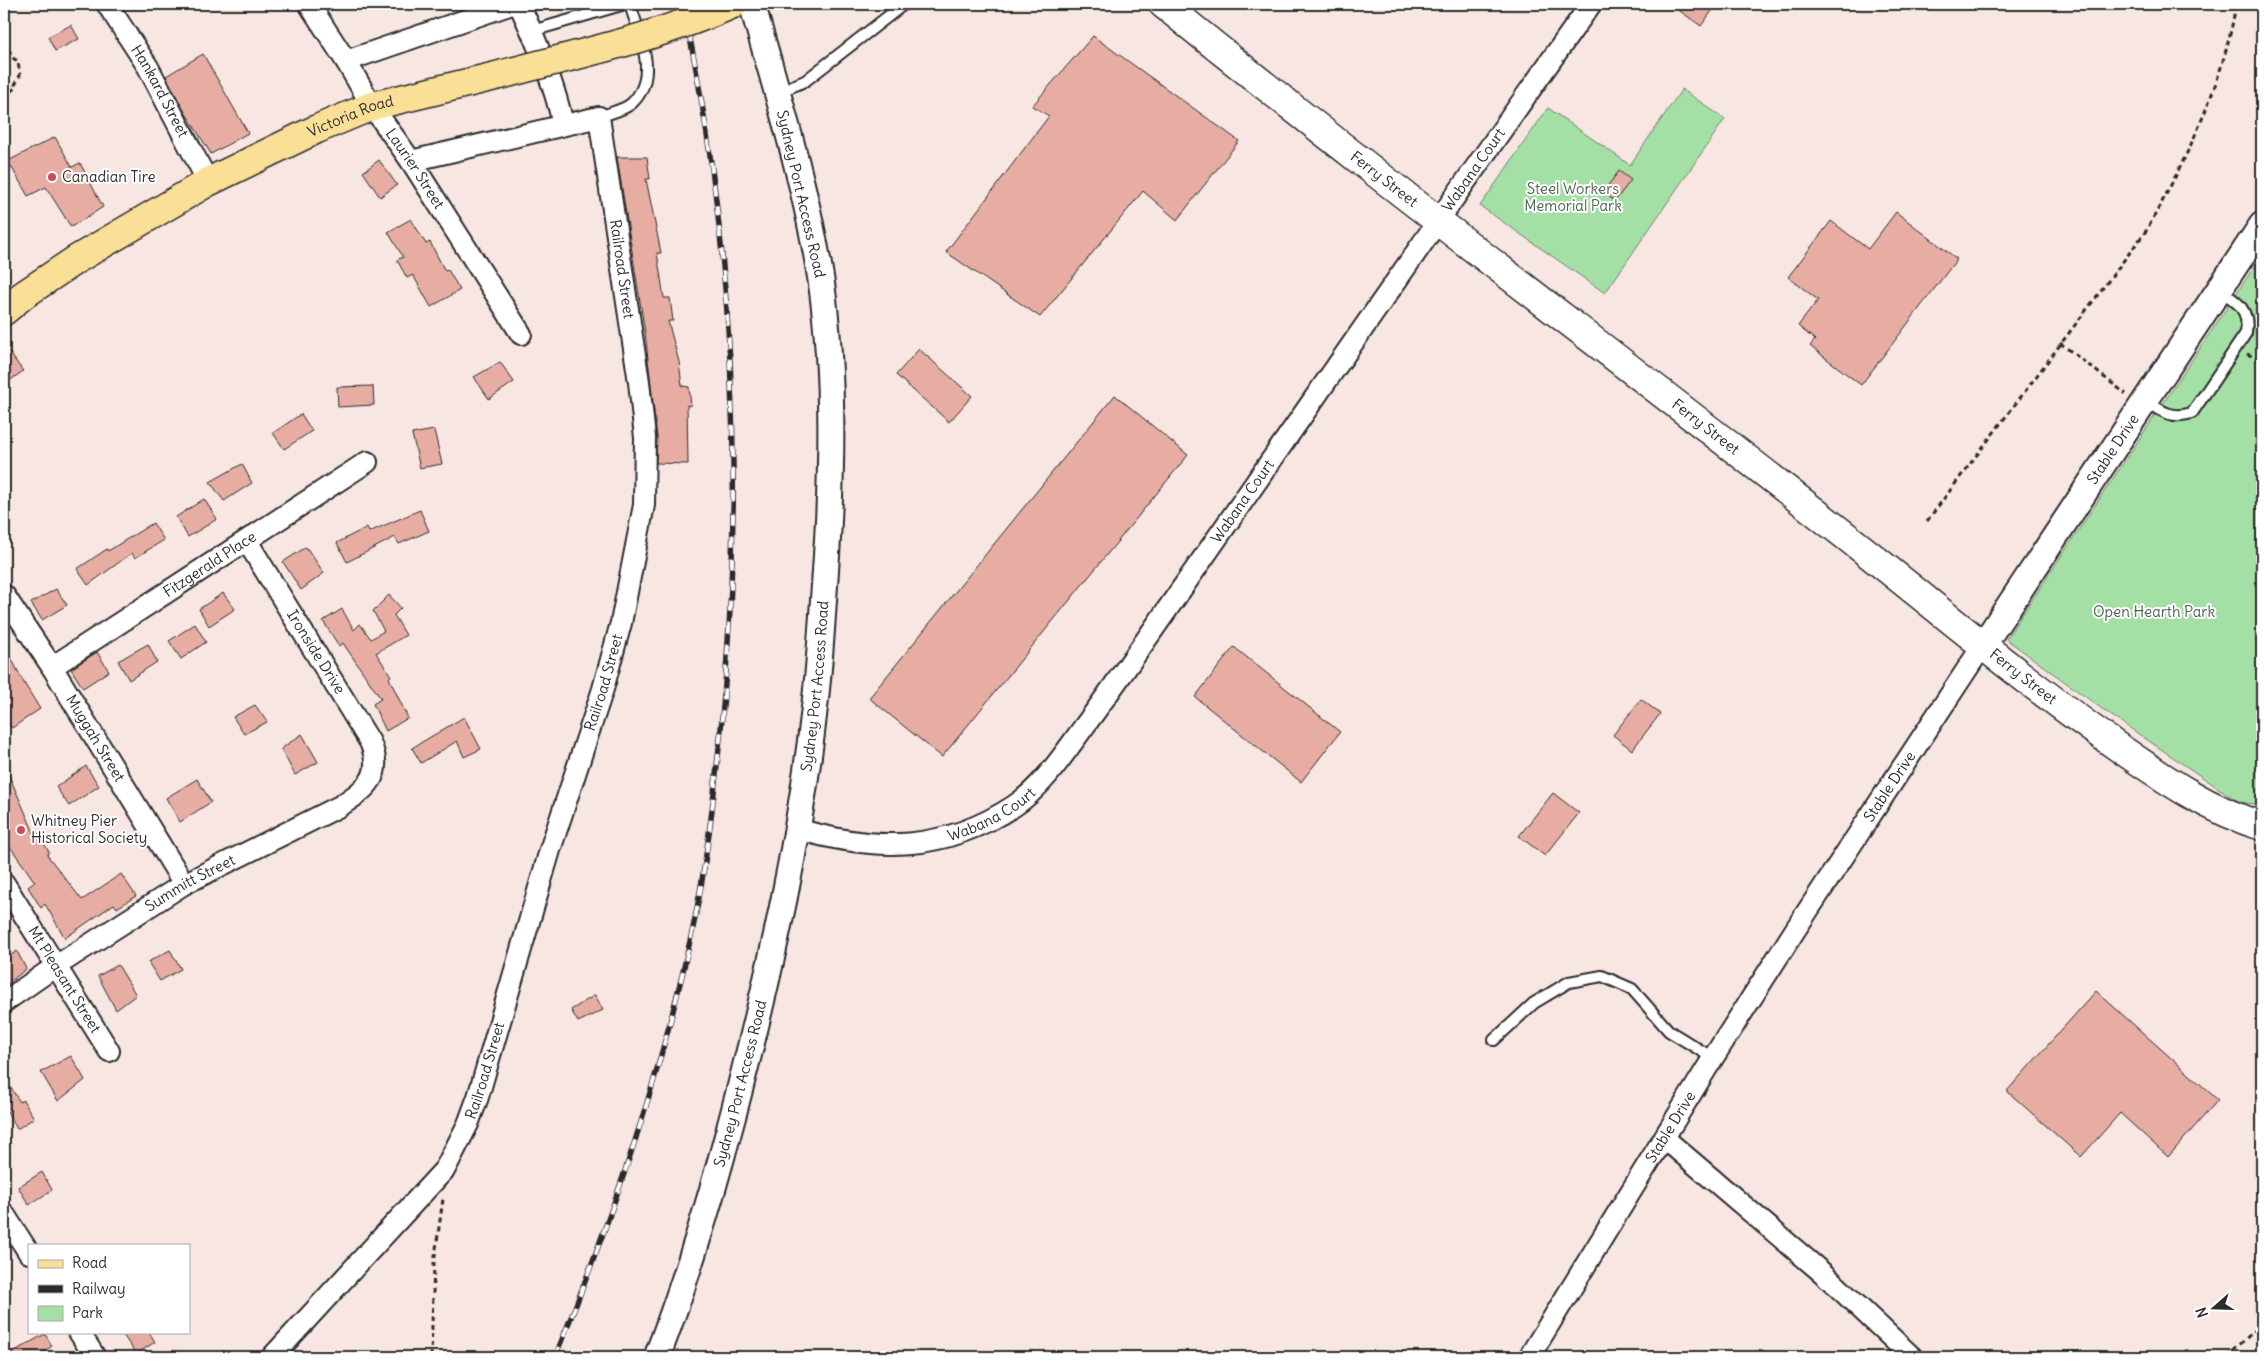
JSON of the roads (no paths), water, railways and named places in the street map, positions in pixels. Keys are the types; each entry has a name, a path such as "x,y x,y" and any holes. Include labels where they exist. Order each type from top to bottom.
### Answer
{"main road":[{"name":"Victoria Road","path":"4,311 22,296 77,260 208,182 317,129 372,106 500,75 619,43 669,28 733,4"},
{"name":"Ferry Street","path":"1175,10 1281,100 1860,547 2084,723 2172,784 2242,820 2262,826"}],"street":[{"name":"Hankard Street","path":"106,4 148,67 208,182"},
{"name":"Laurier Street","path":"309,4 346,61 372,106 412,161 521,334"},
{"path":"346,61 512,4"},
{"path":"519,4 532,31 564,124"},
{"name":"Sydney Port Access Road","path":"657,1357 690,1265 718,1173 758,1020 798,829 815,704 827,554 831,439 828,355 821,280 803,190 752,4"},
{"name":"Wabana Court","path":"798,829 838,839 891,846 961,834 991,820 1018,804 1050,772 1114,685 1438,220 1592,4"},
{"path":"412,161 599,117"},
{"name":"Railroad Street","path":"272,1357 445,1168 468,1124 478,1097 547,859 603,689 621,623 644,505 645,438 639,382 599,117"},
{"name":"Stable Drive","path":"1529,1357 1713,1058 1797,927 2262,225"},
{"name":"Fitzgerald Place","path":"52,666 367,462"},
{"name":"Ironside Drive","path":"246,541 370,742 376,768"},
{"name":"Muggah Street","path":"4,595 52,666 184,884"},
{"name":"Summitt Street","path":"4,1002 56,966 184,884 340,806 366,787 376,768"},
{"name":"Mt Pleasant Street","path":"4,883 109,1051"},
{"path":"1664,1138 1825,1275 1912,1357"},
{"path":"4,1214 28,1251"},
{"path":"80,1334 95,1357"}],"lane":[{"path":"532,31 625,4"},
{"path":"599,117 631,104 645,85 647,61 630,4"},
{"path":"777,92 805,81 904,4"},
{"path":"2144,404 2165,413 2180,416 2192,413 2246,333 2248,321 2238,302 2219,290"},
{"path":"1494,1040 1534,1003 1570,982 1602,976 1632,989 1669,1031 1713,1058"}],"railway":[{"path":"555,1357 615,1199 666,1038 698,903 710,829 721,729 732,547 733,456 730,365 724,274 714,184 683,4"}],"place":[{"name":"Canadian Tire","path":"52,177"},
{"name":"Whitney Pier Historical Society","path":"21,830"}],"park label":[{"name":"Steel Workers Memorial Park","path":"1573,198"},
{"name":"Open Hearth Park","path":"2154,612"}]}
